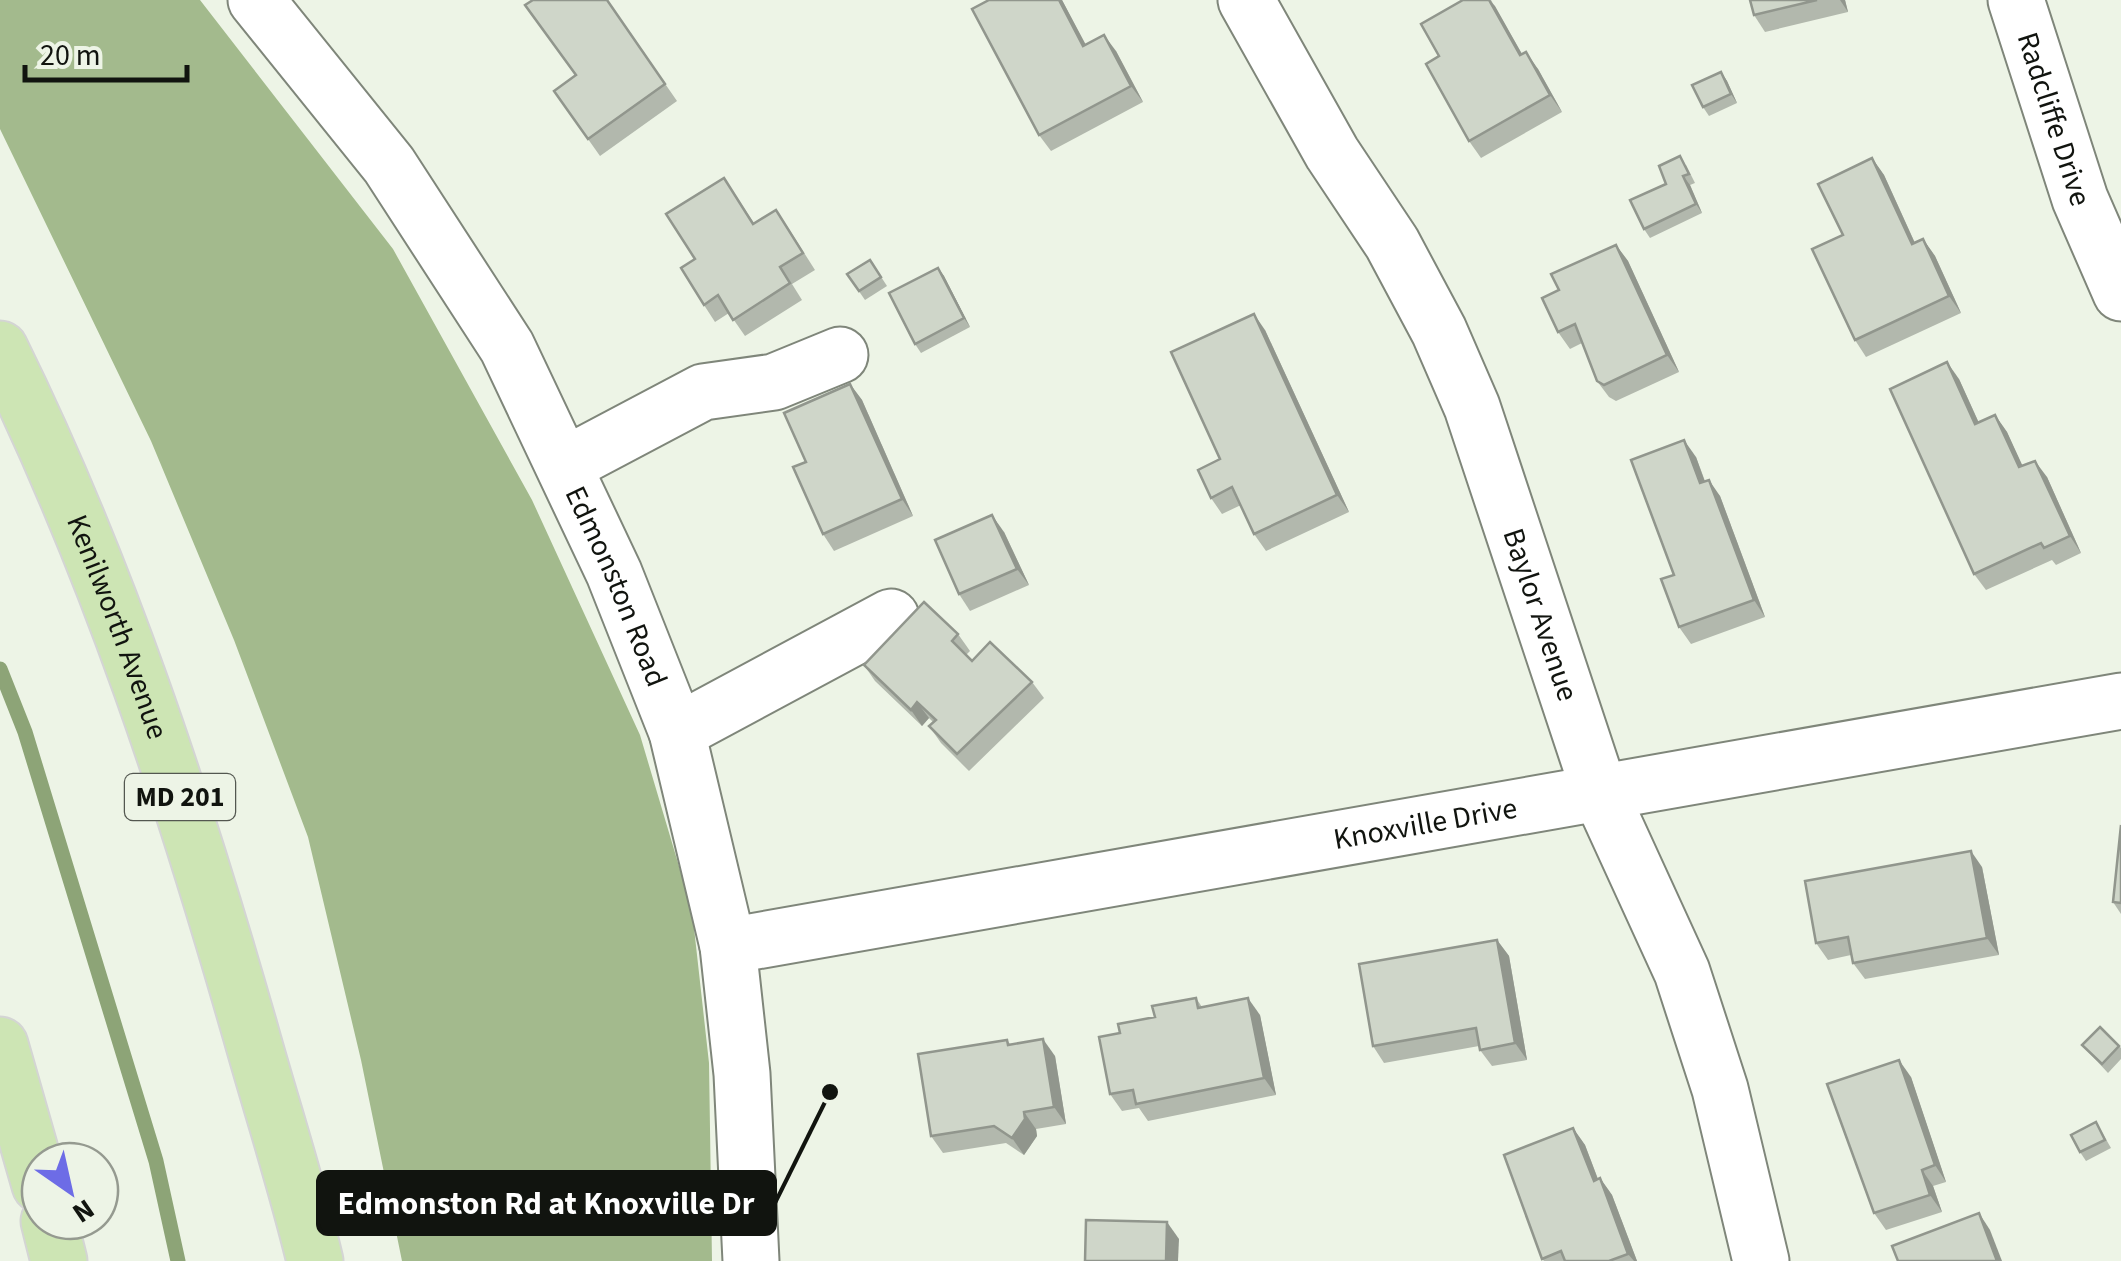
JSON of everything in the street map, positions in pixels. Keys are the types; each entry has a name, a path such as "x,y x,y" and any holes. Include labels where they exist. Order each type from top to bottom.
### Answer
{"main road":[{"name":"Kenilworth Avenue","path":"0,350 34,419 158,729 210,891 315,1261"},
{"path":"0,1045 27,1141"}],"street":[{"name":"Edmonston Road","path":"256,0 389,165 507,347 566,465 677,732 728,946 742,1074 751,1261"},
{"name":"Baylor Avenue","path":"1246,0 1332,154 1392,243 1439,331 1472,408 1600,793 1682,972 1720,1088 1761,1261"},
{"name":"Radcliffe Drive","path":"2016,0 2080,199 2121,292"},
{"path":"566,465 703,392 774,382 840,355"},
{"path":"677,732 891,617"},
{"name":"Knoxville Drive","path":"728,946 2121,701"}],"green space":[{"path":"0,0 200,0 393,249 532,500 640,735 692,910 709,1063 712,1261 402,1261 361,1060 308,837 234,640 151,441 0,129"}],"building":[{"path":"533,0 607,0 665,84 588,139 554,91 576,75 525,5"},
{"path":"989,0 1059,0 1083,46 1104,35 1131,86 1039,135 972,9"},
{"path":"1463,0 1489,0 1520,55 1526,52 1550,95 1469,141 1426,64 1439,56 1421,24"},
{"path":"1750,0 1817,0 1754,15"},
{"path":"1721,72 1731,94 1703,107 1692,85"},
{"path":"1680,156 1689,174 1683,176 1696,204 1644,229 1630,200 1666,184 1659,166"},
{"path":"1872,158 1912,244 1923,239 1949,296 1855,340 1812,249 1843,235 1818,184"},
{"path":"724,178 753,224 776,210 803,253 780,267 790,283 733,320 718,295 704,305 681,268 695,259 666,214"},
{"path":"1616,245 1667,355 1604,385 1597,381 1575,324 1558,332 1542,298 1559,290 1551,274"},
{"path":"870,260 881,277 859,291 847,274"},
{"path":"938,268 964,318 915,344 889,293"},
{"path":"1254,314 1337,495 1254,534 1232,487 1211,498 1198,470 1220,459 1171,352"},
{"path":"1947,362 1975,424 1995,415 2019,467 2035,461 2070,536 2044,548 2041,543 1974,574 1890,389"},
{"path":"850,384 902,499 823,534 793,467 806,462 784,413"},
{"path":"1684,440 1700,483 1709,480 1754,600 1679,627 1661,579 1674,575 1631,460"},
{"path":"992,515 1017,569 959,594 935,540"},
{"path":"924,602 958,634 952,641 972,661 990,642 1032,682 957,754 929,726 936,720 917,702 911,710 864,665"},
{"path":"2121,825 2121,903 2113,902"},
{"path":"1971,851 1987,938 1853,963 1848,937 1816,943 1805,881"},
{"path":"1497,940 1515,1043 1480,1050 1476,1028 1373,1046 1359,964"},
{"path":"1196,998 1198,1008 1248,998 1264,1078 1136,1104 1133,1090 1110,1094 1099,1037 1120,1033 1118,1024 1155,1017 1152,1006"},
{"path":"2100,1027 2119,1046 2102,1064 2082,1045"},
{"path":"1043,1039 1054,1107 1024,1112 1025,1119 1012,1138 994,1126 931,1136 918,1054 1007,1040 1008,1045"},
{"path":"1899,1060 1935,1165 1922,1170 1930,1195 1874,1213 1827,1084"},
{"path":"2096,1122 2105,1140 2080,1152 2071,1135"},
{"path":"1573,1128 1594,1181 1600,1178 1628,1254 1609,1261 1565,1261 1561,1251 1542,1259 1504,1155"},
{"path":"1979,1213 1997,1261 1898,1261 1892,1246"},
{"path":"1086,1220 1167,1222 1166,1261 1085,1261"}],"waterway":[{"path":"0,669 25,732 156,1161 178,1261"}],"place":[{"name":"Edmonston Rd at Knoxville Dr","path":"830,1092"}]}
